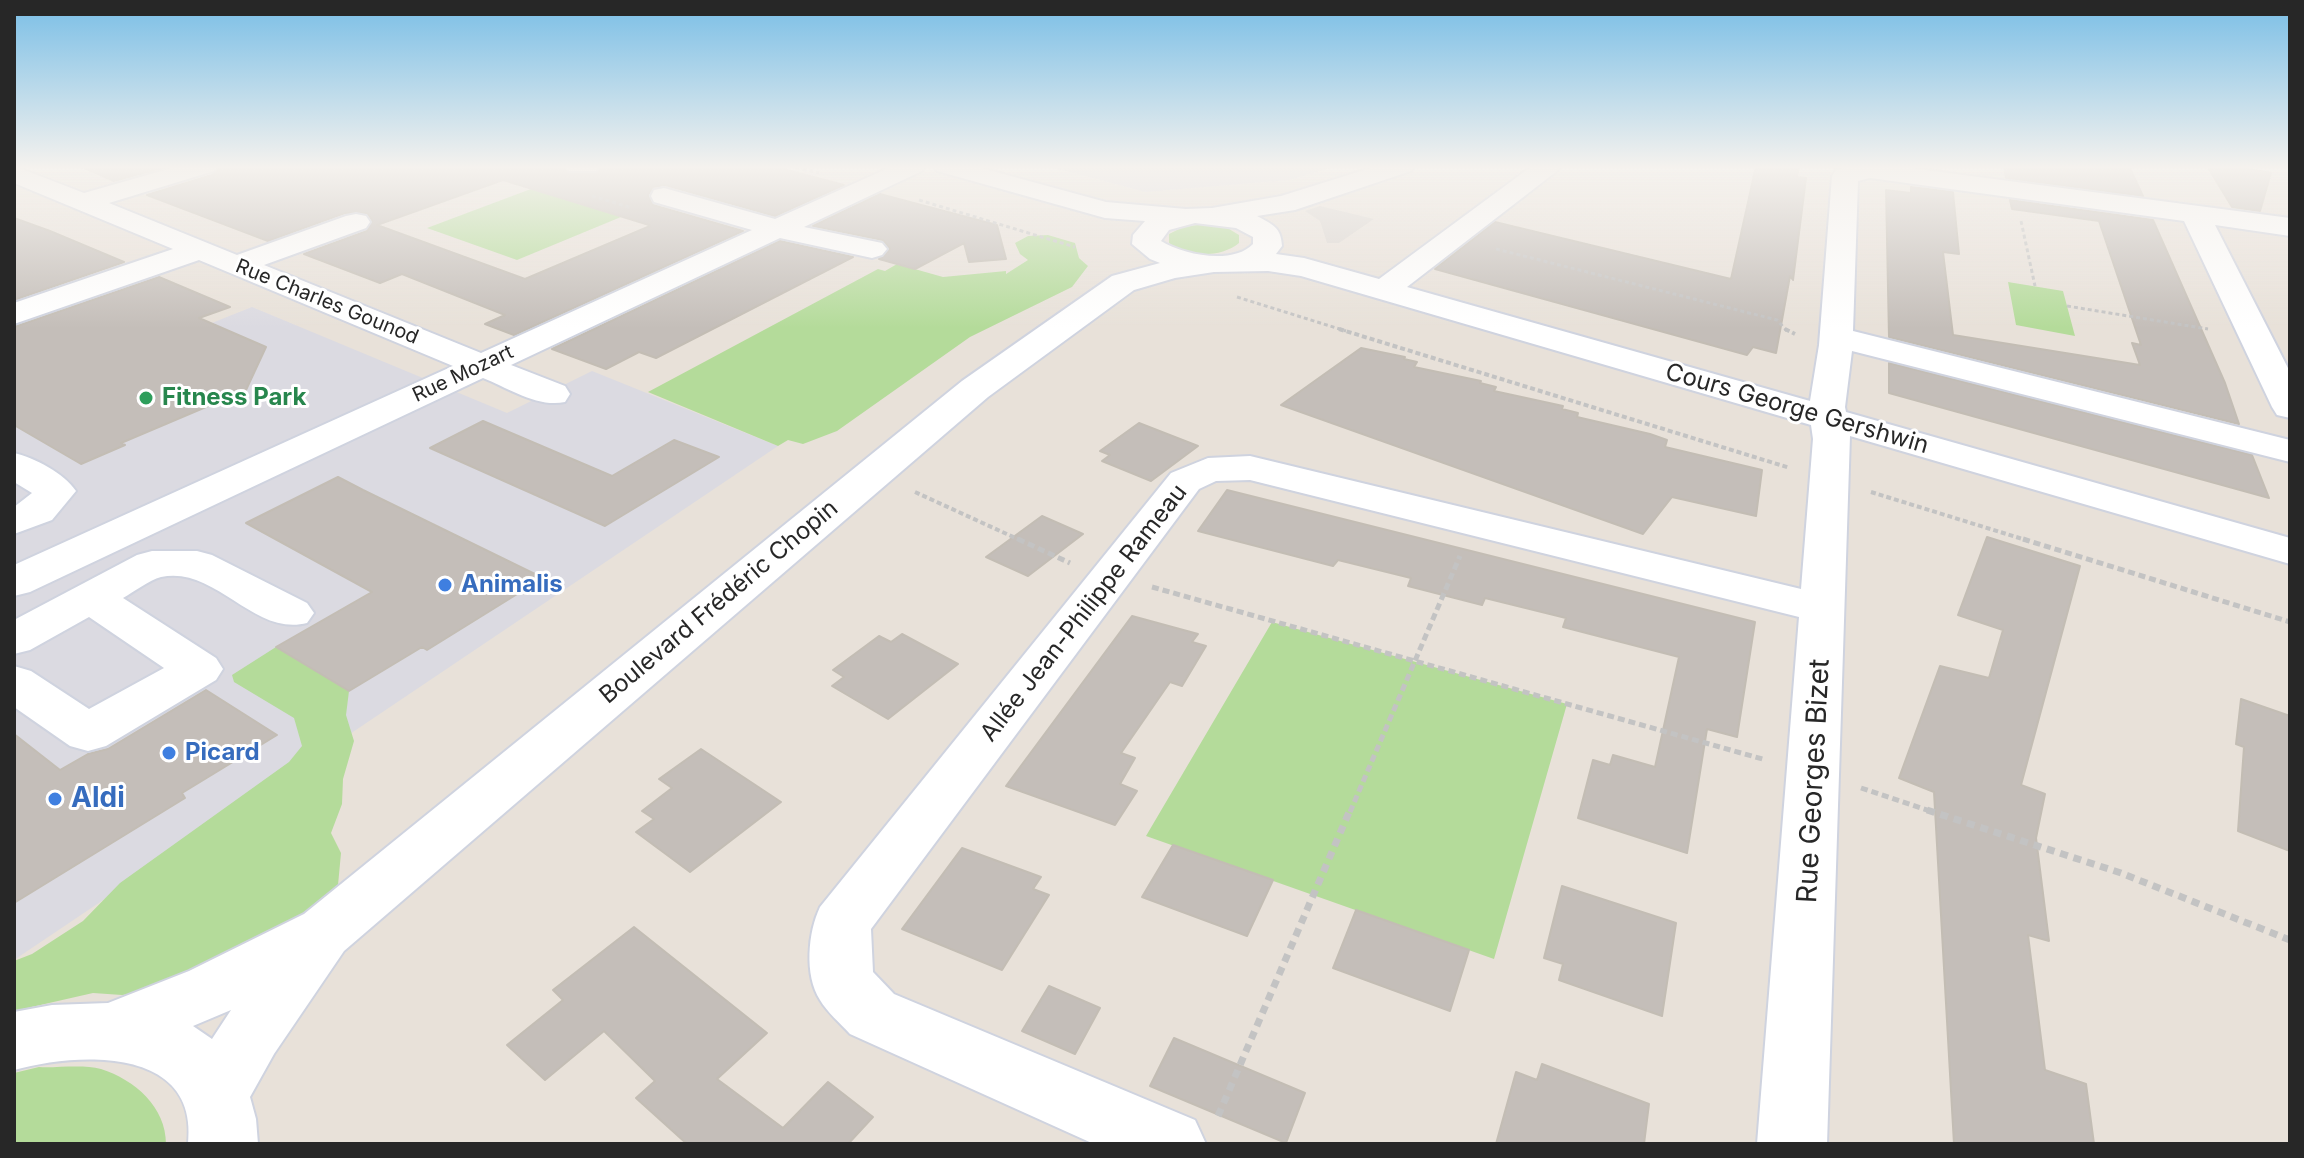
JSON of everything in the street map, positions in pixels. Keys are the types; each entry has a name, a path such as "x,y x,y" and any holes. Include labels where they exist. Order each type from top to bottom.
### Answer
{"street":[{"name":"Rue Charles Gounod","path":"127,220 552,394"},
{"path":"746,220 818,240 872,249"},
{"name":"Rue Mozart","path":"14,582 777,229 803,220"},
{"path":"1119,220 1168,258 1218,264 1258,255 1277,220"},
{"path":"1147,240 1159,224 1177,220"},
{"name":"Cours George Gershwin","path":"1243,220 1304,267"},
{"path":"1384,290 1476,220"},
{"name":"Rue Georges Bizet","path":"1792,1144 1832,439 1828,418 1837,341 1843,220"},
{"path":"2198,220 2290,407"},
{"path":"2239,220 2290,227"},
{"path":"236,265 356,222"},
{"name":"Boulevard Frédéric Chopin","path":"116,1029 211,990 325,932 975,389 1123,283 1139,263 1147,240"},
{"path":"14,314 200,250"},
{"name":"Cours George Gershwin","path":"1218,264 1268,262 1304,267 2290,551"},
{"name":"Boulevard Frédéric Chopin","path":"1123,283 1172,269 1218,264"},
{"path":"1837,341 2290,451"},
{"path":"14,465 56,491 38,511 14,522"},
{"name":"Allée Jean-Philippe Rameau","path":"1191,1138 872,1014 842,982 841,924 1185,481 1208,470 1250,468 1823,609"},
{"path":"113,537 152,564"},
{"path":"14,639 152,564 197,564 291,613"},
{"path":"14,683 88,733 199,669 92,599"},
{"name":"Boulevard Frédéric Chopin","path":"220,1118 251,1034 325,932"},
{"path":"14,1041 33,1035 116,1029 160,1040 194,1061 220,1118"}],"path":[{"path":"1008,220 1075,247"},
{"path":"2021,220 2035,286"},
{"path":"1452,238 1777,320 1787,331 1837,341"},
{"path":"1226,294 1800,471"},
{"path":"2067,306 2208,329"},
{"path":"908,489 1078,567 1775,763"},
{"path":"1862,490 2290,622"},
{"path":"1191,1138 1416,662 1475,522"},
{"path":"1848,784 2121,873 2290,940"}],"shaded area":[{"path":"1372,220 1339,243 1327,243 1320,221"},
{"path":"252,307 507,413 592,371 778,446 14,960 14,402"}],"green space":[{"path":"448,220 614,220 517,260 427,228"},
{"path":"1204,224 1226,227 1239,235 1239,243 1214,254 1194,254 1169,243 1169,234 1183,227"},
{"path":"1048,235 1075,243 1079,258 1088,266 1072,287 970,337 837,431 803,444 788,440 778,446 648,392 878,269 885,271 897,264 943,277 1006,271 1006,274 1028,260 1020,254 1015,243 1028,236"},
{"path":"2008,282 2063,291 2075,336 2016,325"},
{"path":"1272,622 1567,704 1494,959 1146,836"},
{"path":"276,647 349,691 346,715 354,741 343,779 342,804 331,833 341,853 338,885 288,932 167,990 122,995 93,993 14,1011 14,961 32,954 83,921 120,883 289,762 302,746 294,718 234,682 232,675"},
{"path":"39,1067 101,1069 126,1080 146,1097 161,1118 166,1144 14,1144 14,1073"}],"building":[{"path":"14,220 50,231 124,262 14,300"},
{"path":"213,220 326,220 268,241"},
{"path":"372,220 391,220 377,225 525,279 650,226 633,220 705,220 743,231 514,335 485,324 505,315 402,274 380,283 304,254 367,231"},
{"path":"825,220 978,220 997,225 1006,259 969,262 964,243 915,269 879,259 890,249 883,240 813,226"},
{"path":"1744,220 1801,220 1793,280 1790,276 1776,353 1753,347 1747,355 1435,269 1495,222 1731,279"},
{"path":"1887,220 1956,220 1959,254 1943,252 1953,335 2140,365 2132,343 2141,345 2099,221 2092,220 2153,220 2225,383 2239,424 1889,337"},
{"path":"780,241 853,257 656,358 639,352 606,369 552,349"},
{"path":"159,277 230,307 199,318 266,347 246,390 121,443 125,445 81,464 14,425 14,327"},
{"path":"1361,348 1405,357 1417,362 1414,367 1481,381 1496,387 1494,391 1563,406 1562,409 1578,413 1577,417 1650,434 1667,440 1665,447 1762,470 1756,516 1672,497 1643,534 1281,405"},
{"path":"1889,363 2252,455 2269,498 1889,393"},
{"path":"483,421 612,476 674,440 719,457 605,526 430,448"},
{"path":"1139,423 1198,446 1151,481 1102,461 1110,455 1100,451"},
{"name":"Animalis","path":"338,477 543,578 427,650 422,647 349,691 276,647 372,592 246,523"},
{"path":"1227,490 1755,622 1737,737 1707,729 1687,853 1578,818 1593,760 1610,765 1613,755 1655,767 1679,657 1563,627 1566,618 1485,598 1482,605 1408,586 1411,578 1338,560 1333,566 1198,531"},
{"path":"1042,516 1083,534 1028,576 986,557"},
{"path":"1987,537 2080,566 2021,785 2045,794 2036,838 2049,941 2028,935 2045,1070 2086,1084 2094,1144 1954,1144 1934,792 1899,778 1940,666 1989,678 2003,630 1958,615"},
{"path":"1132,616 1198,634 1192,642 1206,646 1182,686 1170,682 1121,753 1135,758 1120,784 1137,791 1115,825 1006,786"},
{"path":"902,634 958,664 888,719 832,686 844,677 833,670 879,636 891,642"},
{"path":"206,690 277,735 182,793 185,798 14,903 14,734 60,770 88,754 108,749"},
{"path":"2241,699 2290,716 2290,851 2238,831 2244,747 2236,744"},
{"path":"701,749 781,802 690,872 636,832 654,819 642,811 672,788 659,779"},
{"path":"1173,845 1273,880 1247,936 1142,897"},
{"path":"962,848 1041,877 1033,889 1049,895 1002,970 902,929"},
{"path":"1562,886 1676,923 1662,1016 1559,980 1563,964 1544,958"},
{"path":"1356,910 1469,950 1450,1011 1333,968"},
{"path":"634,927 767,1033 717,1079 783,1128 828,1082 873,1117 848,1144 687,1144 636,1098 655,1081 604,1031 545,1080 507,1045 563,1000 553,990"},
{"path":"1049,986 1100,1008 1075,1054 1022,1031"},
{"path":"1174,1038 1305,1093 1286,1143 1150,1086"},
{"path":"1542,1064 1649,1104 1644,1144 1496,1144 1516,1072 1537,1080"}],"place":[{"name":"Fitness Park","path":"146,398"},
{"name":"Animalis","path":"445,585"},
{"name":"Picard","path":"169,753"},
{"name":"Aldi","path":"55,799"}]}
